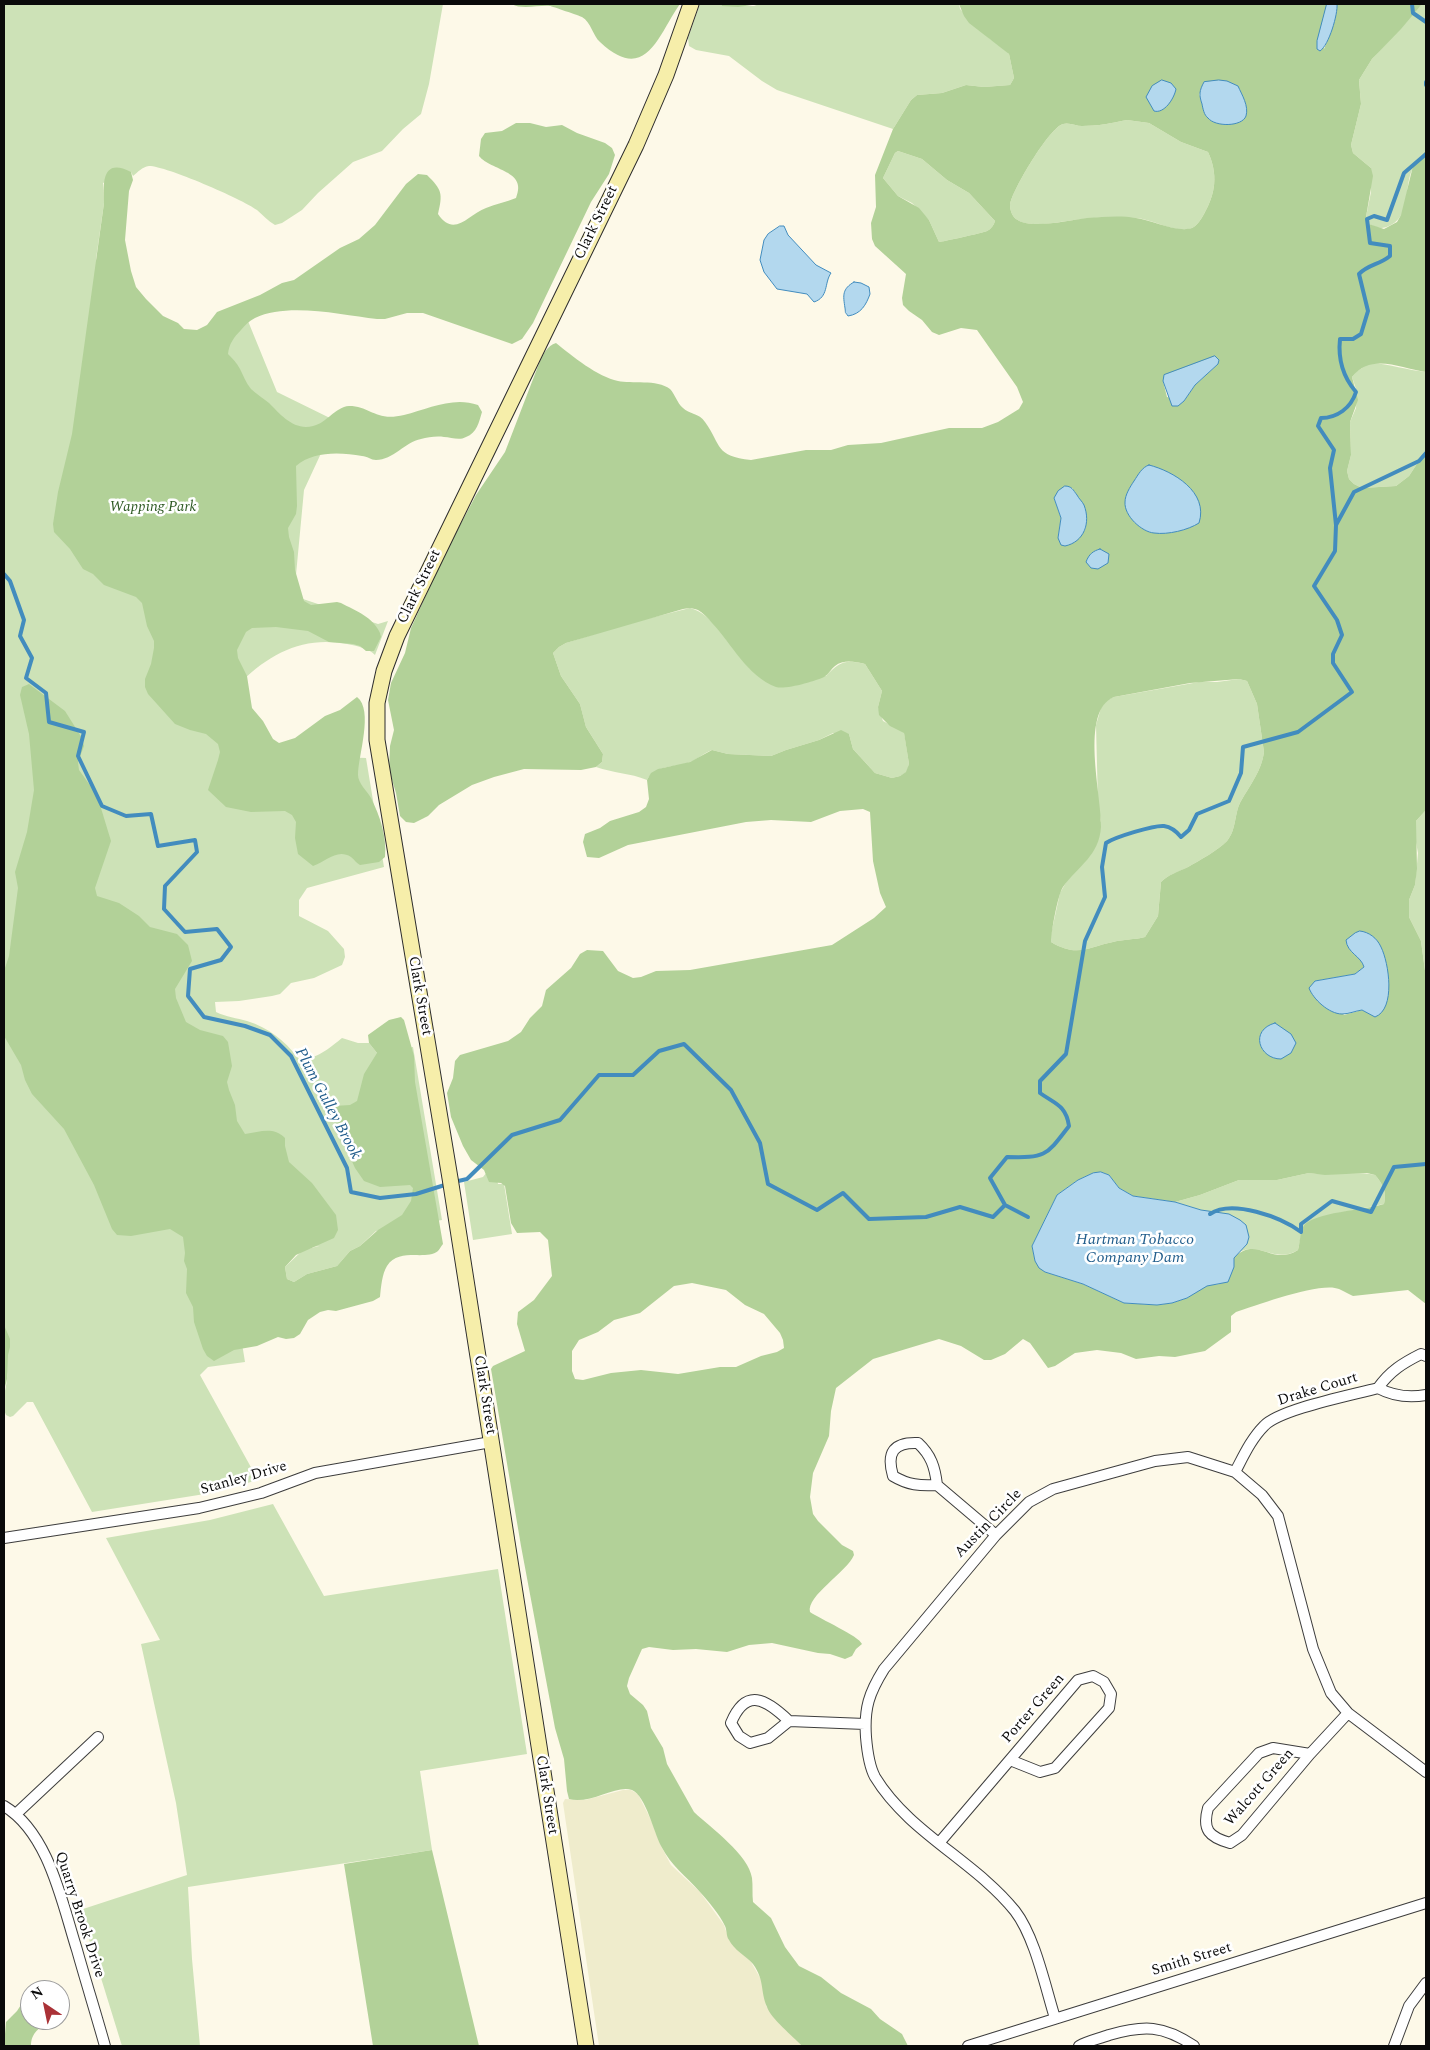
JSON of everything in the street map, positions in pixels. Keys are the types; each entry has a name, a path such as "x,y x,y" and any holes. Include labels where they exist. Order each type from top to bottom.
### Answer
{"main road":[{"name":"Clark Street","path":"586,2046 451,1183 378,750 377,703 384,671 397,636 636,145 666,75 691,4"}],"street":[{"name":"Drake Court","path":"1235,1472 1252,1441 1264,1425 1282,1414 1378,1388 1387,1375 1400,1364 1421,1354 1426,1356"},
{"name":"Drake Court","path":"1378,1388 1390,1394 1415,1397 1426,1396"},
{"name":"Stanley Drive","path":"4,1538 200,1508 260,1493 315,1473 491,1442"},
{"path":"937,1485 919,1486 904,1483 892,1476 889,1463 894,1448 904,1442 918,1443 928,1452 935,1469 937,1485 996,1535"},
{"name":"Austin Circle","path":"1055,2018 1028,1933 1016,1913 1002,1896 901,1809 874,1776 867,1749 865,1724 866,1703 873,1686 884,1669 996,1535 1028,1502 1053,1489 1155,1460 1188,1457 1235,1472 1262,1495 1278,1516 1313,1649 1331,1693 1348,1712 1426,1772"},
{"name":"Porter Green","path":"939,1843 1078,1680 1094,1676 1104,1682 1111,1694 1109,1708 1055,1768 1040,1772 1010,1760"},
{"path":"789,1721 768,1738 750,1743 739,1736 731,1724 737,1710 744,1702 760,1700 777,1710 789,1721 865,1724"},
{"name":"Walcott Green","path":"1310,1754 1274,1748 1258,1753 1208,1808 1205,1818 1207,1830 1216,1839 1230,1843 1242,1835 1348,1712"},
{"path":"17,1813 98,1737"},
{"name":"Quarry Brook Drive","path":"4,1806 17,1813 40,1846 57,1885 105,2046"},
{"name":"Smith Street","path":"968,2046 1426,1903"},
{"path":"1394,2046 1408,2006 1426,1983"},
{"path":"1079,2046 1125,2030 1143,2027 1164,2030 1177,2035 1194,2046"}],"shaded area":[{"path":"623,1790 631,1790 638,1794 671,1865 700,1892 724,1925 729,1940 751,1962 763,1983 766,2006 802,2046 599,2046 563,1803 565,1799 585,1800"}],"green space":[{"name":"Wapping Park","path":"4,4 443,4 429,84 421,114 403,129 382,151 353,162 302,210 282,223 275,225 257,210 236,198 158,167 149,166 133,176 131,172 103,183 104,203 96,259 116,363 248,321 277,392 336,421 304,490 294,596 378,624 388,621 375,655 366,649 347,644 317,642 303,645 277,654 253,671 231,690 229,694 225,713 222,752 366,758 384,867 307,888 299,900 299,916 328,931 344,949 345,957 342,965 314,978 291,983 280,994 239,1001 215,1002 216,1012 262,1027 282,1040 298,1058 304,1059 316,1056 342,1038 358,1043 369,1043 377,1053 413,1047 442,1220 376,1231 360,1246 350,1251 337,1266 307,1274 294,1282 287,1279 285,1267 303,1250 319,1246 228,1257 245,1362 208,1367 200,1375 258,1480 211,1493 92,1512 33,1402 27,1402 10,1417 6,1415 3,1406 7,1376 4,1350"},
{"path":"512,4 680,4 649,51 640,57 629,59 616,54 600,42 588,22 582,17 550,6 525,7"},
{"path":"700,4 754,6 759,4 959,4 960,9 990,39 1004,48 1009,54 1014,78 1010,85 984,87 966,85 942,93 917,95 911,100 893,129 777,90 729,56 696,50 689,46 688,38"},
{"path":"720,4 759,4 738,7 722,6"},
{"path":"959,4 1327,4 1321,29 1324,49 1334,22 1337,4 1422,4 1372,59 1359,80 1361,104 1351,145 1353,153 1371,168 1373,176 1366,217 1369,224 1384,229 1397,222 1401,215 1413,166 1426,150 1426,372 1378,364 1368,365 1360,369 1352,377 1358,400 1350,422 1351,455 1347,471 1349,479 1362,488 1396,486 1409,476 1426,450 1426,810 1416,821 1417,869 1415,885 1409,900 1409,917 1421,941 1426,978 1426,1304 1408,1290 1353,1296 1331,1287 1319,1288 1289,1295 1236,1312 1231,1316 1231,1332 1205,1351 1175,1357 1159,1356 1136,1359 1121,1353 1097,1350 1075,1353 1055,1366 1048,1368 1030,1343 1023,1339 1005,1354 991,1360 984,1360 961,1346 939,1339 873,1359 836,1388 831,1411 829,1436 813,1473 810,1497 813,1514 818,1521 842,1545 853,1551 854,1555 844,1569 820,1591 810,1606 810,1612 847,1632 862,1644 852,1656 845,1659 830,1654 772,1643 749,1645 727,1652 649,1647 642,1649 627,1686 630,1694 647,1711 651,1728 663,1748 667,1764 694,1812 728,1842 744,1860 752,1878 753,1902 771,1918 785,1947 799,1966 821,1977 841,1993 871,2009 880,2019 902,2034 908,2046 802,2046 769,2012 757,1970 731,1944 727,1937 725,1926 717,1913 665,1853 645,1807 637,1794 632,1790 626,1789 586,1799 569,1799 564,1759 555,1728 521,1546 491,1369 493,1366 525,1351 517,1324 518,1312 534,1300 552,1276 548,1240 540,1232 517,1233 511,1223 505,1186 501,1183 489,1182 484,1170 471,1160 451,1117 447,1093 453,1078 455,1061 460,1055 508,1041 521,1032 530,1018 542,1006 546,990 571,968 580,954 587,950 603,951 618,971 633,978 656,971 690,970 832,945 874,918 886,907 880,893 873,861 870,812 863,809 840,811 811,822 771,820 746,822 628,845 599,858 587,857 583,842 585,834 600,828 610,821 639,812 646,807 649,799 647,780 651,773 658,769 690,762 712,750 728,754 771,756 819,740 841,730 849,734 853,749 875,773 892,778 906,772 909,764 904,733 890,726 879,715 878,707 882,691 865,664 842,662 820,679 793,686 776,687 766,682 748,667 704,614 694,609 683,609 566,643 553,653 561,676 580,704 586,727 603,754 602,762 596,767 581,770 524,769 494,777 472,785 439,805 428,816 414,823 406,822 400,816 389,770 390,746 394,730 388,700 391,683 405,653 411,628 445,554 476,495 505,452 540,361 546,350 553,344 556,343 586,365 610,379 665,386 670,389 683,408 703,419 725,453 751,460 806,450 831,450 848,445 881,443 949,428 982,428 998,422 1019,409 1023,402 1017,387 977,330 961,328 939,335 932,332 922,320 903,305 902,298 906,274 875,246 872,239 871,223 876,207 875,175 893,129 911,100 917,95 942,93 966,85 984,87 1010,85 1014,78 1009,54 969,23","holes":["1199,93 1227,125 1219,124 1210,119","1127,120 1149,123 1181,142 1208,152 1213,168 1213,191 1208,206 1196,225 1192,228 1179,229 1142,219 1112,216 1040,224 1031,224 1015,218 1010,205 1017,186 1032,160 1057,128 1063,124 1080,126","898,151 922,159 947,180 969,193 995,222 987,231 939,242 929,220 919,208 898,196 883,178 895,153","1218,364 1195,385 1184,401 1167,397 1163,381 1165,375","1072,488 1082,503 1086,518 1085,530 1058,538 1061,518 1054,498","1239,679 1247,681 1257,704 1264,752 1263,759 1239,806 1234,826 1227,841 1213,852 1170,875 1161,882 1158,916 1145,937 1117,941 1083,950 1069,949 1051,942 1053,922 1063,887 1087,860 1096,846 1099,837 1101,827 1096,776 1095,736 1097,719 1103,705 1114,697 1190,683","1349,950 1389,983 1372,1015 1362,1010 1344,1015 1315,981 1355,974 1364,967 1363,962","1101,1172 1109,1175 1119,1188 1133,1196 1175,1202 1200,1195 1239,1180 1277,1180 1309,1173 1325,1175 1367,1173 1375,1175 1385,1192 1384,1204 1328,1215 1308,1222 1302,1229 1298,1250 1280,1255 1257,1249 1242,1251 1233,1258 1234,1267 1220,1284 1207,1285 1187,1298 1157,1305 1124,1303 1083,1284 1045,1272 1035,1261 1032,1246 1057,1195 1078,1180 1093,1173","692,1283 726,1290 745,1305 764,1314 780,1333 784,1348 736,1367 720,1367 678,1374 641,1370 611,1373 583,1380 575,1379 572,1371 572,1351 579,1340 598,1332 614,1320 640,1313 674,1286"]},
{"path":"1422,4 1426,4 1426,150 1411,173 1402,214 1391,225 1382,228 1369,224 1366,217 1371,192 1371,168 1353,153 1351,145 1361,104 1359,80 1372,59"},
{"path":"1127,120 1149,123 1181,142 1208,152 1213,168 1213,191 1208,206 1196,225 1192,228 1178,229 1130,217 1089,218 1048,224 1030,224 1015,218 1010,205 1017,186 1032,160 1057,128 1063,124 1088,126"},
{"path":"516,123 530,123 546,127 562,125 577,133 605,143 612,148 615,155 609,174 591,202 533,323 522,339 512,344 423,313 407,313 385,319 377,319 299,310 268,313 255,318 247,323 238,333 229,347 228,354 251,389 288,421 300,426 313,426 323,422 339,409 349,406 363,408 386,417 404,415 441,404 459,402 478,405 482,412 479,423 473,433 463,438 430,437 421,439 382,459 374,460 364,456 327,454 310,458 296,466 296,514 288,528 294,552 295,570 304,601 311,605 341,603 369,619 377,627 381,637 374,651 366,651 360,646 353,644 329,642 308,631 276,627 252,628 246,632 237,650 238,658 247,676 252,708 263,721 273,739 279,743 295,738 325,716 340,710 357,697 362,703 365,722 358,778 371,798 380,819 384,834 385,857 379,862 360,865 351,857 341,854 313,866 298,854 295,838 296,822 292,815 285,811 251,812 226,807 208,790 220,752 218,744 206,734 175,724 148,694 145,687 145,679 151,664 154,641 147,626 142,603 136,597 104,585 93,574 83,569 70,549 54,532 53,524 58,492 72,434 104,203 104,180 109,170 114,168 121,168 131,172 133,180 129,191 125,240 136,287 163,316 178,323 184,329 197,330 207,325 217,312 260,295 282,283 294,280 340,248 359,239 375,225 406,184 418,174 427,175 436,184 441,196 438,214 444,221 450,224 461,223 479,211 516,198 518,189 517,182 513,176 479,156 481,139 485,133 502,131"},
{"path":"898,151 922,159 947,180 969,193 995,221 992,227 984,232 939,242 929,220 912,203 898,196 883,178 895,153"},
{"path":"1371,363 1426,372 1426,450 1409,476 1396,486 1362,488 1349,479 1347,471 1351,455 1350,422 1356,408 1357,392 1352,377 1357,371"},
{"path":"690,608 699,612 715,625 750,669 826,676 843,663 865,664 882,691 878,707 883,721 904,732 909,764 907,772 892,778 875,773 853,749 849,734 833,733 819,740 771,756 728,754 712,750 690,762 656,771 647,780 596,767 602,762 603,754 586,727 580,704 561,676 553,653 566,643 630,623"},
{"path":"1239,679 1247,681 1257,704 1264,752 1258,771 1239,806 1227,841 1208,855 1161,882 1158,916 1145,937 1117,941 1083,950 1060,947 1051,942 1060,893 1101,821 1098,805 1096,725 1101,708 1106,700 1199,682"},
{"path":"29,684 65,711 82,738 84,746 78,762 79,770 97,795 111,841 95,888 97,896 119,903 139,916 150,927 177,934 188,945 192,961 175,989 176,998 186,1022 200,1030 223,1036 228,1042 232,1066 227,1082 235,1105 237,1121 245,1134 271,1131 285,1138 289,1162 312,1183 336,1215 338,1230 334,1238 296,1255 285,1267 287,1279 294,1282 307,1274 337,1266 350,1251 360,1246 378,1230 402,1215 411,1201 413,1188 410,1185 380,1187 364,1181 355,1168 331,1115 334,1106 350,1105 357,1101 364,1074 377,1053 369,1043 368,1035 389,1020 401,1017 404,1020 414,1056 415,1082 443,1244 433,1254 398,1257 392,1260 384,1273 380,1297 373,1301 336,1311 320,1312 308,1320 300,1334 294,1338 278,1337 257,1346 234,1350 214,1361 207,1356 203,1349 194,1322 193,1307 186,1293 187,1269 184,1261 183,1237 170,1229 131,1236 117,1235 112,1229 94,1185 64,1129 32,1094 25,1080 21,1065 4,1036 4,971 9,956 18,888 15,872 27,832 34,790 29,734 20,695 22,687"},
{"path":"1426,810 1426,978 1421,941 1409,917 1409,900 1415,885 1418,853 1415,837 1416,821"},
{"path":"494,1163 498,1184 504,1184 512,1234 473,1240 464,1182 483,1177"},
{"path":"1309,1173 1359,1173 1375,1175 1384,1188 1384,1204 1330,1215 1303,1227 1298,1250 1282,1255 1255,1249 1239,1252 1247,1244 1201,1210 1175,1202 1200,1195 1239,1180 1277,1180"},
{"path":"4,1325 10,1339 10,1347 4,1391"},
{"path":"273,1504 324,1596 498,1569 527,1754 420,1771 432,1850 188,1887 200,2046 122,2046 80,1910 187,1875 176,1803 141,1644 160,1640 106,1538 210,1520"},
{"path":"432,1850 479,2046 373,2046 344,1864"},
{"path":"20,2006 20,2030 38,2030 34,2034 31,2046 4,2046 6,2022"}],"water":[{"path":"1327,4 1337,4 1336,15 1327,43 1320,51 1317,49 1317,41"},
{"path":"1162,80 1171,83 1176,89 1165,108 1154,111 1146,97 1152,86"},
{"path":"1219,80 1238,86 1247,108 1244,120 1234,124 1222,124 1211,121 1205,114 1200,95 1202,85 1204,82"},
{"path":"780,226 784,226 788,235 816,265 831,273 824,293 819,300 814,302 807,294 777,289 764,272 760,260 764,240 768,234"},
{"path":"854,282 869,287 870,294 862,308 853,315 848,316 845,312 844,293 847,287"},
{"path":"1215,356 1219,360 1218,364 1195,385 1184,401 1178,406 1172,406 1163,381 1164,375"},
{"path":"1149,465 1178,478 1194,493 1199,502 1201,512 1199,523 1178,531 1160,533 1144,530 1131,518 1125,507 1125,499 1140,472"},
{"path":"1065,486 1072,489 1083,504 1087,518 1081,536 1072,544 1065,546 1061,545 1058,538 1061,518 1054,498 1058,491"},
{"path":"1100,549 1109,554 1108,563 1098,569 1091,568 1086,562 1087,559 1092,553"},
{"path":"1360,931 1370,934 1381,947 1388,974 1389,985 1386,1005 1382,1012 1375,1017 1362,1010 1342,1014 1327,1009 1318,1001 1309,988 1315,981 1355,974 1364,967 1349,948 1346,940"},
{"path":"1275,1023 1291,1034 1296,1043 1291,1053 1281,1059 1273,1058 1267,1054 1260,1044 1262,1032"},
{"name":"Hartman Tobacco Company Dam","path":"1101,1172 1109,1175 1119,1188 1133,1196 1175,1202 1201,1210 1229,1214 1246,1225 1249,1237 1247,1244 1234,1258 1234,1267 1228,1282 1207,1286 1187,1298 1172,1303 1157,1305 1124,1303 1083,1284 1045,1272 1039,1268 1035,1261 1032,1246 1057,1195 1078,1180 1093,1173"}],"waterway":[{"name":"Plum Gulley Brook","path":"1412,4 1413,13 1426,22"},
{"name":"Plum Gulley Brook","path":"454,1182 467,1179 512,1135 560,1120 599,1075 633,1075 659,1051 684,1044 731,1090 760,1143 768,1184 817,1210 843,1193 869,1219 926,1217 960,1207 993,1217 1005,1205 990,1178 1007,1157 1038,1156 1050,1149 1069,1126 1068,1119 1062,1109 1040,1093 1040,1081 1066,1054 1085,941 1105,897 1102,867 1106,843 1135,832 1159,826 1169,827 1181,837 1189,830 1197,814 1229,801 1241,773 1243,747 1298,732 1352,692 1333,663 1333,654 1342,635 1337,620 1314,586 1335,551 1336,525 1330,468 1334,450 1318,426 1321,418 1327,418 1343,411 1354,398 1356,392 1345,374 1341,360 1340,339 1353,339 1361,334 1368,311 1359,274 1390,256 1390,246 1370,243 1367,219 1374,216 1387,220 1404,173 1426,154"},
{"path":"1336,525 1354,492 1419,461 1426,453"},
{"name":"Plum Gulley Brook","path":"4,574 10,581 24,620 20,636 32,658 26,678 46,693 49,722 84,732 78,756 102,806 126,816 151,814 158,846 195,840 197,852 165,886 164,909 185,932 217,929 231,947 221,960 190,969 188,996 204,1017 245,1026 270,1035 291,1056 347,1168 351,1192 380,1198 416,1194 448,1184"},
{"path":"1210,1214 1231,1208 1243,1209 1269,1216 1301,1232 1301,1224 1332,1201 1371,1212 1394,1167 1426,1164"},
{"path":"1005,1205 1028,1217"}]}
